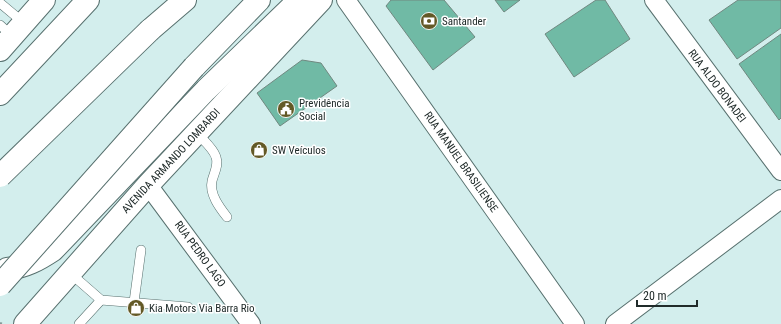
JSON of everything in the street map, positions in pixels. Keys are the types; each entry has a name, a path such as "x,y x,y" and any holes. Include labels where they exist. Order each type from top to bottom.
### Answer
{"main road":[{"path":"0,94 88,0"},
{"path":"0,176 150,30 185,0"},
{"path":"0,284 194,68 260,0"},
{"path":"0,269 16,268 34,262 53,250 206,90 299,0"},
{"name":"AVENIDA ARMANDO LOMBARDI","path":"25,324 148,185 321,0"},
{"path":"9,34 39,2"}],"street":[{"name":"RUA MANUEL BRASILIENSE","path":"346,0 575,324"},
{"name":"RUA ALDO BONADEI","path":"654,0 781,171"},
{"name":"RUA PEDRO LAGO","path":"148,185 251,324"},
{"path":"615,324 781,199"}],"lane":[{"path":"0,3 9,34"},
{"path":"197,133 216,158 217,164 212,182 213,193 227,217"},
{"path":"134,302 141,250"},
{"path":"70,273 101,300 188,308"},
{"path":"79,324 101,300"}],"building":[{"name":"Santander","path":"391,0 444,0 475,37 433,70 386,6"},
{"path":"495,0 520,0 504,12"},
{"path":"596,0 605,0 630,39 574,77 545,34"},
{"path":"738,0 781,0 781,28 737,59 709,20"},
{"path":"781,34 781,118 779,120 739,64"},
{"name":"Previdência Social","path":"302,60 321,63 337,86 280,126 257,93"}],"place":[{"name":"Santander","path":"429,21"},
{"name":"Previdência Social","path":"286,109"},
{"name":"SW Veículos","path":"259,150"},
{"name":"Kia Motors Via Barra Rio","path":"136,308"}]}
